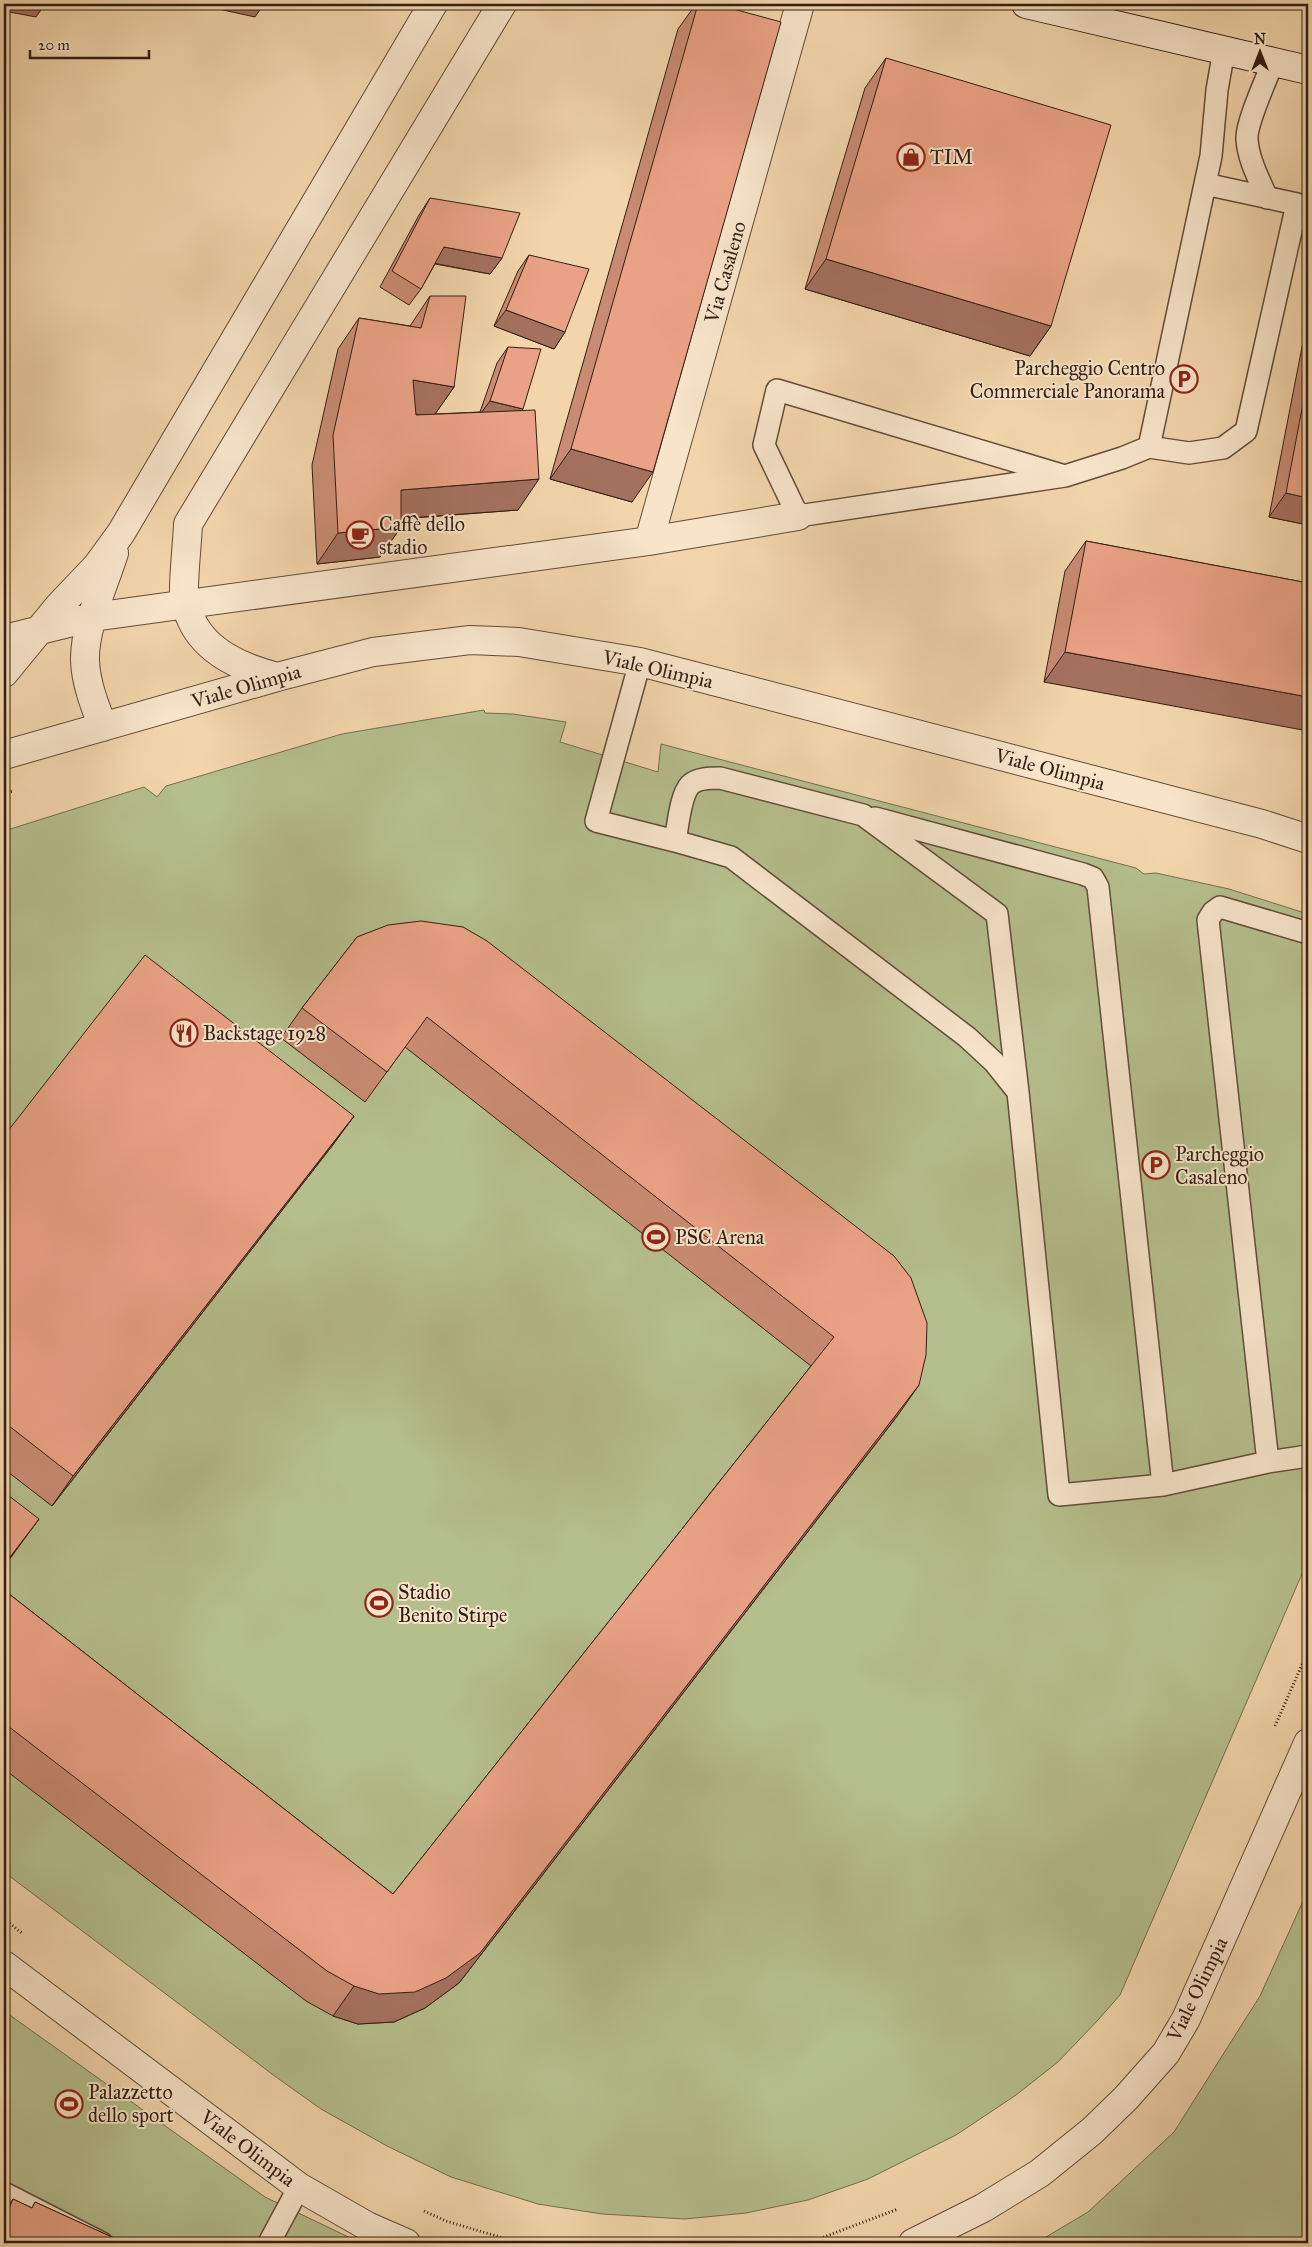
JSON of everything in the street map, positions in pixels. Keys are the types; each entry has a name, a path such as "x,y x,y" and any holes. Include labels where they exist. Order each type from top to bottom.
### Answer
{"street":[{"path":"4,673 40,629 97,566 121,533 433,4"},
{"path":"277,677 249,669 227,658 211,645 195,627 184,603 188,524 502,4"},
{"name":"Via Casaleno","path":"649,541 800,4"},
{"path":"1026,4 1308,70"},
{"path":"4,639 93,617 184,603 649,541 798,516"},
{"path":"103,727 87,678 85,660 93,617 121,533"},
{"name":"Viale Olimpia","path":"4,755 277,677 373,652 470,640 519,642 640,662 1262,824 1308,839"},
{"name":"Viale Olimpia","path":"913,2243 983,2208 1040,2173 1092,2131 1126,2098 1166,2052 1186,2019 1308,1743"},
{"name":"Viale Olimpia","path":"4,1965 299,2187 367,2226 406,2243"}],"lane":[{"path":"1149,447 1211,156 1217,90 1224,50"},
{"path":"1267,198 1251,158 1247,137 1259,97 1274,62"},
{"path":"1065,476 777,390 764,445 798,516 1065,476 1122,458 1149,447 1189,453 1223,448 1246,431 1297,204 1205,184"},
{"path":"640,662 596,821 731,857 967,1037 994,1062 1018,1092"},
{"path":"674,842 684,795 691,784 705,778 720,778 1083,874 1092,878 1098,888 1163,1485"},
{"path":"863,815 997,914 1018,1092 1058,1495 1163,1485 1268,1462 1308,1456"},
{"path":"1268,1462 1208,920 1213,912 1220,907 1308,933"},
{"path":"270,2243 299,2187"},
{"path":"4,2193 102,2243"}],"path":[{"path":"1275,1728 1308,1651"},
{"path":"803,2243 825,2237 906,2205"},
{"path":"419,2209 446,2221 520,2243"}],"green space":[{"name":"PSC Arena","path":"484,710 485,713 513,714 566,722 560,742 658,772 661,744 1136,868 1144,874 1156,873 1229,889 1308,914 1308,1560 1120,1995 1058,2062 1016,2095 956,2135 868,2179 808,2200 746,2213 685,2219 602,2214 538,2204 451,2177 387,2146 321,2109 4,1872 4,831 144,787 157,797 166,786 342,734"},
{"path":"1308,1890 1308,2243 1036,2243 1088,2212 1174,2132 1260,1996"},
{"name":"Palazzetto dello sport","path":"4,2011 265,2197 361,2243 4,2243"}],"building":[{"path":"698,4 715,4 781,22 653,472 571,449"},
{"path":"886,58 1111,125 1051,326 826,259"},
{"path":"430,198 520,213 502,258 444,247 421,289 392,271"},
{"path":"529,255 589,269 565,332 506,310"},
{"path":"430,296 466,296 454,387 413,380 416,415 535,410 539,479 401,490 401,527 338,533 333,435 359,318 421,328"},
{"path":"508,347 541,349 523,409 490,401"},
{"path":"1308,377 1308,498 1286,493"},
{"path":"1086,541 1308,583 1308,697 1065,652"},
{"path":"421,921 463,927 487,941 894,1256 911,1278 927,1323 926,1355 919,1385 480,1953 446,1978 415,1992 379,1994 354,1986 327,1971 4,1723 4,1590 393,1894 834,1337 427,1017 387,1072 302,1008 357,937 388,925"},
{"path":"145,955 354,1116 73,1476 4,1422 4,1136"},
{"path":"4,1492 39,1519 4,1565"},
{"path":"13,2199 32,2208 35,2202 125,2243 4,2243 4,2211 7,2213"}],"place":[{"name":"TIM","path":"911,157"},
{"name":"Parcheggio Centro Commerciale Panorama","path":"1184,379"},
{"name":"Caffè dello stadio","path":"360,535"},
{"name":"Backstage 1928","path":"184,1033"},
{"name":"Parcheggio Casaleno","path":"1156,1165"},
{"name":"PSC Arena","path":"656,1237"},
{"name":"Stadio Benito Stirpe","path":"379,1603"},
{"name":"Palazzetto dello sport","path":"69,2104"}]}
